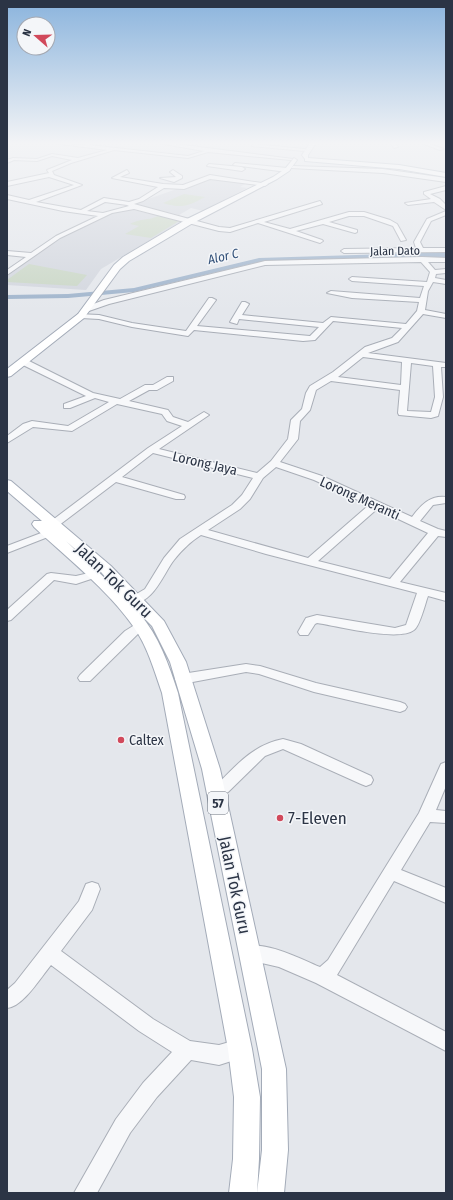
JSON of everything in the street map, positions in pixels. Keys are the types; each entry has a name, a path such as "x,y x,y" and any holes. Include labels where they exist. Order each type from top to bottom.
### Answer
{"main road":[{"path":"7,374 86,310 117,267 126,259 190,221 235,199"},
{"path":"7,379 46,346 48,342"},
{"name":"Jalan Tok Guru","path":"7,484 51,528 93,575 121,601 141,625 160,662 170,693 240,1049 247,1097 246,1159 243,1193"},
{"name":"Jalan Tok Guru","path":"7,496 106,569 159,624 178,662 211,769 274,1069 275,1150 270,1193"},
{"path":"198,837 224,832"}],"street":[{"path":"14,199 104,215"},
{"path":"29,202 38,199"},
{"path":"7,272 58,237 104,215 131,206 143,199"},
{"path":"408,203 440,199"},
{"path":"7,206 20,200"},
{"path":"81,212 104,200 223,230 239,228 320,203"},
{"path":"435,200 446,208"},
{"path":"420,250 417,242 429,220 446,213"},
{"path":"291,231 349,214 364,214 392,223 404,240"},
{"path":"260,222 320,241"},
{"path":"324,222 355,231"},
{"name":"Jalan Dato","path":"344,251 446,250"},
{"path":"7,253 31,255"},
{"path":"422,259 431,278"},
{"path":"86,310 116,299 137,296 265,263 422,259 446,260"},
{"path":"134,599 149,591 176,549 236,507 246,496 259,476 274,463 294,439 294,426 296,420 306,410 310,393 313,388 368,349 395,340 421,312 423,300 431,278 446,271"},
{"path":"352,279 431,278 446,282"},
{"path":"331,293 352,296 423,300"},
{"path":"86,310 99,317 188,334 212,300"},
{"path":"229,332 245,304"},
{"path":"421,312 446,316"},
{"path":"237,317 323,325"},
{"path":"193,328 308,339 314,337 327,320 336,318 407,326"},
{"path":"361,354 446,364"},
{"path":"406,360 402,413 435,414 439,397 437,363"},
{"path":"26,363 91,395"},
{"path":"329,378 404,388"},
{"path":"7,440 26,426 32,424 69,430 148,387 154,388 170,379"},
{"path":"67,406 91,395 99,395 119,402 165,412 170,419 189,425"},
{"path":"7,550 51,528 151,450 204,416"},
{"name":"Lorong Jaya","path":"151,450 259,476"},
{"name":"Lorong Meranti","path":"274,463 318,478 413,522 441,533"},
{"path":"114,478 180,497"},
{"path":"413,522 427,504 433,500 444,500"},
{"path":"310,562 376,504"},
{"path":"200,531 310,562 446,597"},
{"path":"393,583 441,533"},
{"path":"7,617 51,576 76,580 93,575"},
{"path":"304,632 310,621 317,619 395,632 404,631 411,627 424,591"},
{"path":"85,678 129,634 141,625"},
{"path":"182,679 233,669 246,668 260,670 314,687 400,707"},
{"path":"216,795 260,752 272,746 283,744 296,748 366,780"},
{"path":"322,977 334,966 426,815 446,768"},
{"path":"426,815 446,817"},
{"path":"390,872 446,896"},
{"path":"7,1000 21,989 86,905 92,889"},
{"path":"49,953 146,1025 187,1050 218,1055 240,1049"},
{"path":"250,953 281,959 322,977 446,1042"},
{"path":"85,1193 124,1126 150,1090 187,1050"}],"shaded area":[{"path":"148,199 226,199 203,211 191,208 179,215 134,204"},
{"path":"129,209 182,221 101,269 86,290 7,285 7,276 57,240 111,213"}],"green space":[{"path":"172,199 201,199 185,206 175,206 163,203"},
{"path":"160,215 179,221 151,238 125,234 139,226 130,224"},
{"path":"29,264 87,275 77,286 7,282 7,280"}],"waterway":[{"name":"Alor C","path":"7,297 68,296 134,290 259,260 446,255"}],"place":[{"name":"Caltex","path":"121,740"},
{"name":"7-Eleven","path":"280,818"}]}
